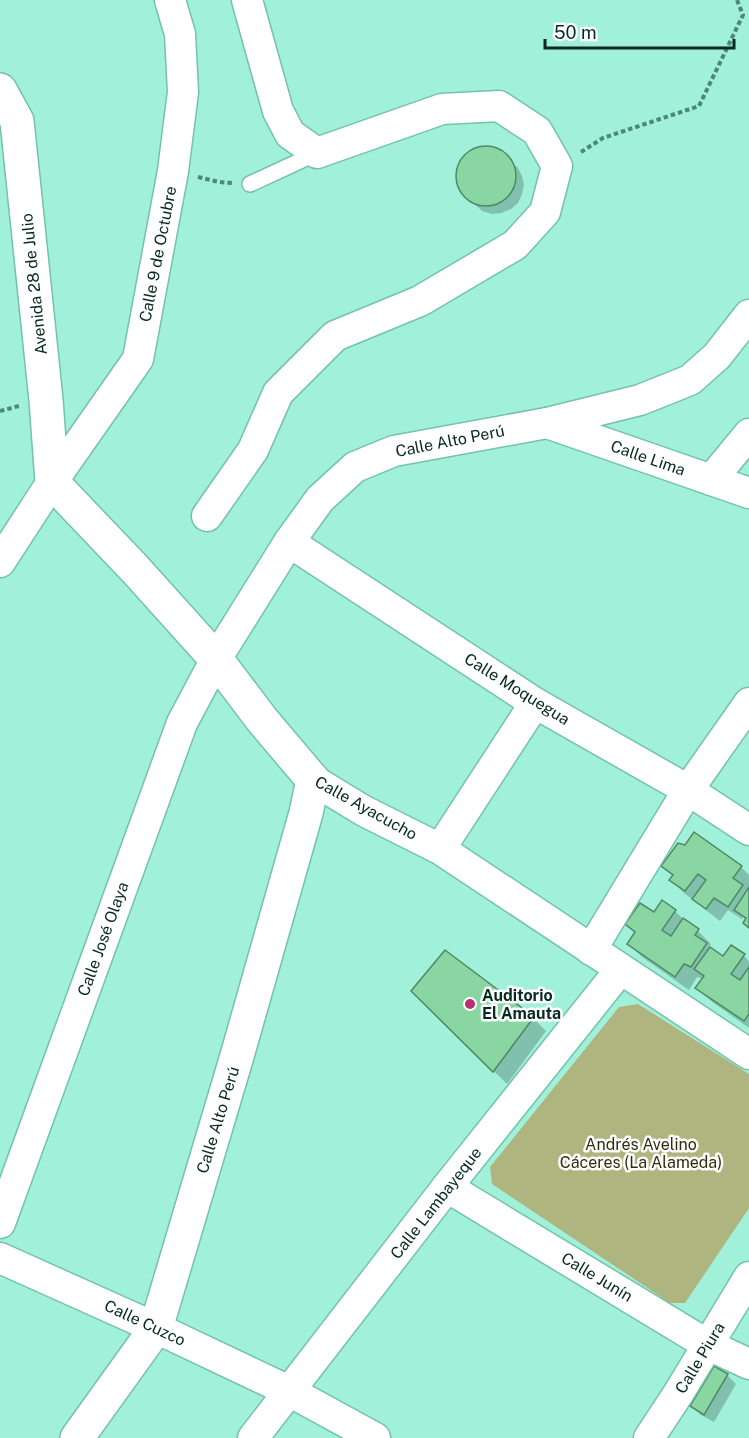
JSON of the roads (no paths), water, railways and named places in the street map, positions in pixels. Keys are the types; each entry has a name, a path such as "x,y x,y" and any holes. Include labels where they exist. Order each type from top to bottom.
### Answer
{"street":[{"name":"Calle 9 de Octubre","path":"0,562 52,482 138,359 173,171 183,92 180,34 170,0"},
{"path":"207,516 253,450 278,393 335,336 420,302 515,245 545,212 557,166 537,131 500,106 442,109 317,153 290,134 278,111 247,0"},
{"name":"Avenida 28 de Julio","path":"0,90 17,120 46,400 52,482"},
{"name":"Calle Alto Perú","path":"216,659 289,542 320,499 355,467 394,452 547,423 640,400 690,380 717,356 749,315"},
{"name":"Calle Lima","path":"547,423 749,493"},
{"path":"711,480 749,434"},
{"name":"Calle Ayacucho","path":"52,482 216,659 262,721 313,780 364,811 440,849 749,1054"},
{"name":"Calle Moquegua","path":"289,542 536,703 688,790 749,830"},
{"name":"Calle José Olaya","path":"0,1223 182,723 216,659"},
{"path":"440,849 536,703"},
{"path":"591,950 688,790 749,703"},
{"name":"Calle Alto Perú","path":"77,1438 156,1328 237,1056 306,813 313,780"},
{"name":"Calle Lambayeque","path":"253,1438 447,1187 620,970"},
{"name":"Calle Junín","path":"447,1187 708,1345 749,1364"},
{"name":"Calle Cuzco","path":"0,1258 289,1391 375,1438"},
{"name":"Calle Piura","path":"649,1438 749,1277"}],"lane":[{"path":"250,184 317,153"}],"place":[{"name":"Auditorio El Amauta","path":"470,1004"}],"park label":[{"name":"Andrés Avelino Cáceres (La Alameda)","path":"641,1153"}]}
